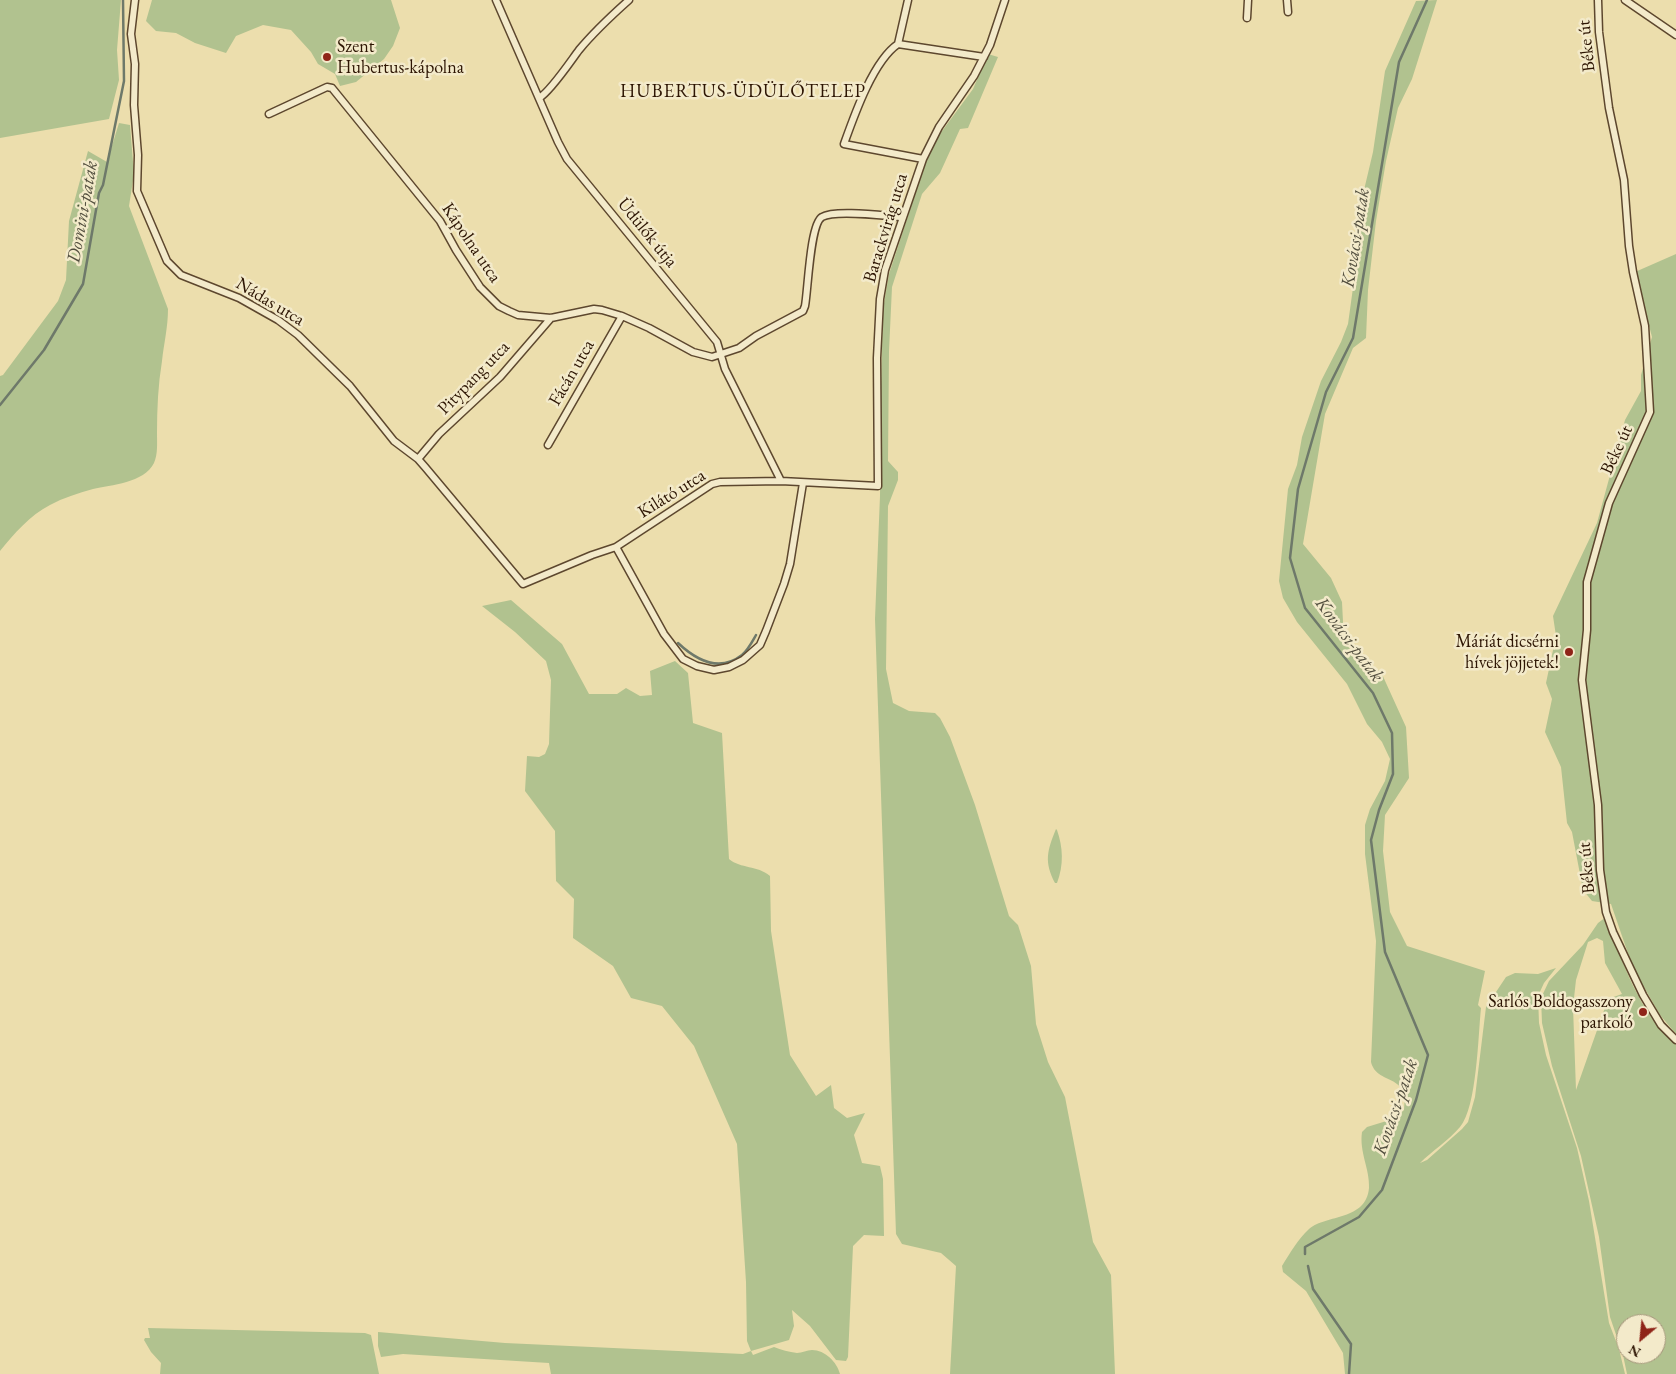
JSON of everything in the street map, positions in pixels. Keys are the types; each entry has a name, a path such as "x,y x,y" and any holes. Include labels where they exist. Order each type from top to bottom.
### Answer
{"street":[{"name":"Nádas utca","path":"135,0 131,34 135,64 134,106 138,155 137,191 166,261 181,275 239,298 273,317 298,335 350,386 394,441 418,459 523,584"},
{"name":"Üdülők útja","path":"496,0 567,159 717,342 725,369 781,481"},
{"path":"539,98 548,91 581,48 629,0"},
{"path":"908,0 898,44 890,50 879,65 851,122 844,144 923,159"},
{"name":"Barackvirág utca","path":"878,486 877,358 880,299 885,270 923,159 939,127 968,87 984,57 997,27 1004,0"},
{"path":"1247,18 1248,0"},
{"path":"1287,0 1288,12"},
{"name":"Béke út","path":"1598,0 1600,48 1609,108 1624,180 1632,272 1645,326 1650,412 1609,503 1586,582 1587,630 1582,680 1598,806 1600,870 1606,912 1613,932 1643,995 1661,1025 1676,1040"},
{"path":"1625,0 1676,36"},
{"path":"898,44 984,57"},
{"name":"Kápolna utca","path":"269,114 327,87 332,88 440,221 470,272 490,299 499,306 518,315 551,318 594,309 602,310 622,316 649,328 700,355 712,357 720,355"},
{"path":"720,355 739,348 756,336 803,311 806,306 814,233 821,218 831,215 855,214 902,217"},
{"name":"Fácán utca","path":"548,445 622,316"},
{"name":"Pitypang utca","path":"418,459 439,434 500,377 551,318"},
{"name":"Kilátó utca","path":"523,584 616,547 712,484 742,480 878,486"},
{"path":"616,547 650,612 678,654 696,666 714,670 729,667 743,660 760,644 766,631 786,578 803,484"}],"green space":[{"path":"0,0 121,0 117,50 119,80 109,119 0,138"},
{"path":"152,0 391,0 400,28 393,46 384,59 356,82 340,86 335,74 318,64 311,52 291,30 263,25 236,36 226,53 195,43 176,33 156,31 146,21"},
{"path":"1437,0 1412,79 1398,108 1386,161 1376,221 1368,290 1366,338 1353,348 1325,414 1303,544 1331,578 1342,602 1344,642 1358,658 1381,672 1406,727 1409,778 1385,815 1383,851 1390,912 1407,946 1485,971 1478,1005 1481,1008 1476,1070 1466,1117 1456,1132 1420,1163 1427,1160 1468,1122 1475,1097 1486,1007 1506,977 1515,973 1538,974 1556,968 1544,983 1538,996 1539,1023 1546,1055 1577,1148 1589,1201 1609,1323 1616,1341 1616,1364 1623,1364 1625,1374 1345,1374 1343,1353 1306,1291 1283,1272 1282,1266 1309,1229 1317,1224 1353,1212 1361,1206 1366,1199 1369,1188 1361,1139 1362,1132 1367,1127 1393,1119 1404,1110 1405,1098 1398,1084 1380,1074 1374,1069 1371,1062 1376,941 1365,854 1365,825 1370,809 1385,781 1390,759 1382,742 1367,724 1347,684 1297,622 1283,598 1279,581 1288,489 1297,465 1302,437 1321,381 1348,324 1356,266 1360,207 1373,152 1385,71 1416,1"},
{"path":"988,54 998,57 968,128 960,129 940,173 922,194 892,287 889,351 888,461 898,472 898,480 888,506 886,669 893,703 909,711 935,713 940,718 950,737 975,805 1009,916 1018,925 1031,966 1036,1024 1048,1062 1065,1097 1093,1242 1111,1275 1115,1374 950,1374 956,1266 941,1253 902,1244 896,1234 875,619 880,496 883,309 889,274 931,146 973,89"},
{"path":"119,123 130,125 134,174 129,206 168,309 159,388 156,456 149,470 135,479 76,494 43,509 23,525 0,551 0,376 3,375 58,301 66,280 69,221 88,151 107,162"},
{"path":"1676,254 1676,1034 1660,1015 1633,968 1611,904 1592,901 1583,890 1572,832 1567,823 1561,767 1545,732 1552,699 1546,683 1556,636 1553,616 1597,523 1625,420 1641,391 1641,375 1652,337 1635,272"},
{"path":"511,600 562,644 589,694 617,694 626,688 640,696 652,695 650,671 675,661 688,673 693,723 722,733 729,859 760,870 770,876 771,931 790,1055 816,1096 831,1085 834,1108 847,1118 865,1113 854,1135 862,1163 880,1166 883,1179 884,1236 864,1235 853,1246 848,1357 846,1361 836,1360 810,1326 792,1310 794,1326 789,1340 751,1351 747,1341 746,1282 737,1144 694,1046 662,1006 631,998 613,966 573,938 574,899 556,881 555,831 525,791 527,756 539,757 545,754 549,744 551,680 546,661 515,632 482,606"},
{"path":"1056,829 1061,843 1062,856 1061,870 1057,883 1055,883 1049,869 1048,856"},
{"path":"1606,917 1633,986 1652,1018 1676,1044 1676,1374 1627,1374 1625,1364 1666,1364 1666,1314 1616,1314 1616,1335 1610,1317 1599,1237 1581,1156 1552,1066 1542,1023 1541,998 1549,981 1583,945 1598,923","holes":["1597,938 1603,941 1605,963 1622,994 1608,999 1576,1090 1573,1007 1576,980 1588,942"]},
{"path":"148,1328 365,1333 371,1335 379,1374 160,1374 161,1363 151,1352 144,1340 145,1338 150,1338"},
{"path":"378,1332 505,1343 743,1354 751,1351 753,1355 774,1347 797,1353 810,1350 821,1352 830,1358 840,1374 551,1374 549,1363 403,1354 381,1357 378,1346"}],"waterway":[{"name":"Domini-patak","path":"0,405 44,350 83,284 99,193 103,185 124,81 123,0"},
{"name":"Kovácsi-patak","path":"1305,1254 1305,1247 1359,1217 1382,1190 1416,1100 1428,1055 1385,952 1371,840 1379,810 1393,774 1392,733 1373,693 1305,608 1290,558 1298,489 1326,392 1353,338 1399,62 1427,0"},
{"path":"678,643 700,659 708,662 725,663 742,655 756,635"},
{"name":"Kovácsi-patak","path":"1308,1266 1313,1289 1351,1344 1349,1374"}],"place":[{"name":"Szent Hubertus-kápolna","path":"327,57"},
{"name":"Máriát dicsérni hívek jöjjetek!","path":"1569,652"},
{"name":"Sarlós Boldogasszony parkoló","path":"1643,1012"}],"district":[{"name":"HUBERTUS-ÜDÜLŐTELEP","path":"743,92"}]}
